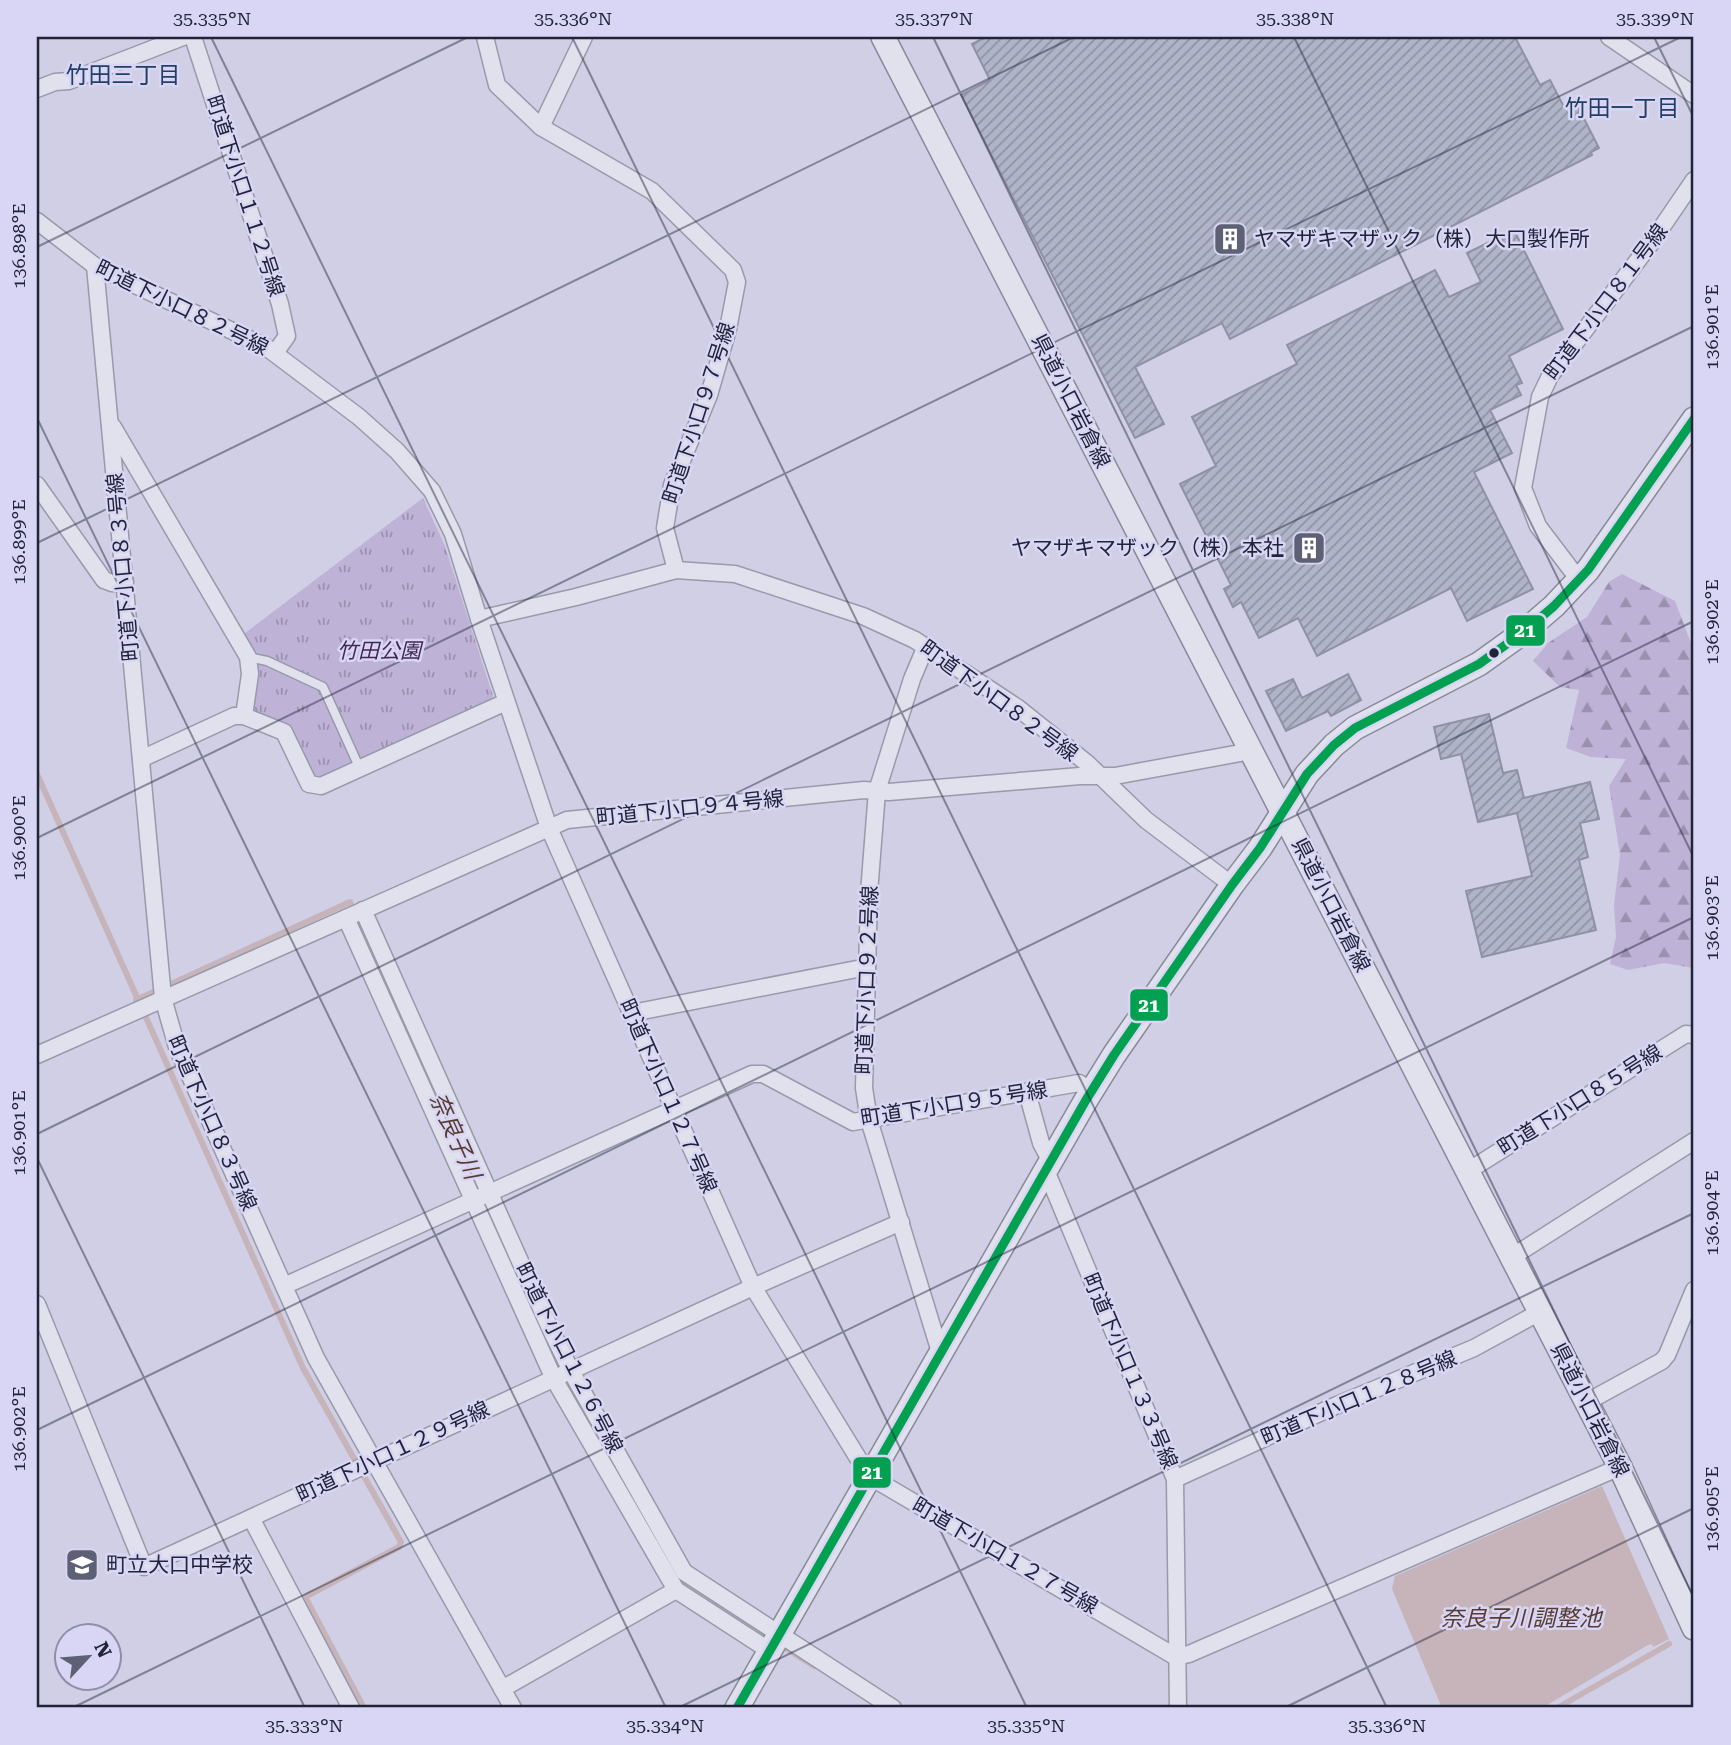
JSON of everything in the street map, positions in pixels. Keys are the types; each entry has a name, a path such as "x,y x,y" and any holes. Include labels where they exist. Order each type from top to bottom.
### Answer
{"main road":[{"name":"県道小口岩倉線","path":"883,37 1587,1402 1694,1626"},
{"path":"737,1708 1091,1091 1232,885 1261,848 1307,774 1350,732 1479,664 1540,619 1598,557 1694,419"}],"street":[{"path":"37,89 55,82 69,81 183,37"},
{"name":"町道下小口１１２号線","path":"193,37 280,304 287,336 275,353"},
{"name":"町道下小口９７号線","path":"485,37 497,85 541,127 652,191 733,270 737,282 728,329 709,395 672,485 665,528 676,570"},
{"path":"541,127 584,37"},
{"path":"1609,37 1694,95"},
{"name":"町道下小口８１号線","path":"1579,580 1538,526 1523,488 1542,391 1550,376 1651,243 1694,180"},
{"name":"町道下小口８２号線","path":"37,223 95,266 266,346 397,451 432,491 453,534 479,619 676,570 734,574 863,616 926,646 1018,708 1100,776 1146,820 1232,885"},
{"name":"町道下小口８３号線","path":"95,266 163,998 177,1047 316,1358 513,1708"},
{"path":"110,422 248,657 250,674 244,716"},
{"path":"37,485 104,580 112,583 125,582"},
{"name":"町道下小口１２７号線","path":"479,619 549,828 754,1287 869,1476 1176,1657"},
{"name":"町道下小口９２号線","path":"926,646 912,679 877,791 869,893 864,1088 869,1120 940,1352"},
{"path":"141,759 234,716 244,716 284,732 309,784 321,786 506,702"},
{"name":"町道下小口９４号線","path":"37,1055 566,820 864,790 889,792 1115,776 1251,751"},
{"name":"町道下小口１２６号線","path":"363,910 571,1371 684,1572 774,1643 894,1708"},
{"path":"346,918 554,1378 676,1590 774,1643"},
{"path":"632,1013 867,967"},
{"name":"町道下小口８５号線","path":"1468,1171 1686,1034 1694,1035"},
{"name":"町道下小口９５号線","path":"284,1286 752,1074 763,1074 853,1122 1079,1083 1091,1091"},
{"name":"町道下小口１３３号線","path":"1027,1092 1048,1164 1175,1479 1178,1708"},
{"path":"1512,1257 1694,1141"},
{"name":"町道下小口１２９号線","path":"37,1304 144,1567 901,1222"},
{"path":"1587,1402 1662,1362 1694,1290"},
{"name":"町道下小口１２８号線","path":"1175,1479 1338,1405 1474,1348 1540,1312"},
{"path":"1176,1657 1202,1649 1620,1467"},
{"path":"251,1518 351,1708"},
{"path":"502,1689 676,1590"}],"lane":[{"path":"248,657 267,661 323,687 360,769"}],"green space":[{"name":"竹田公園","path":"423,498 445,546 493,696 489,704 319,779 310,776 288,728 257,716 250,704 240,637"},
{"path":"1622,574 1675,601 1694,651 1694,968 1664,963 1628,970 1610,964 1616,937 1614,905 1620,855 1609,786 1626,759 1591,757 1566,748 1579,690 1560,687 1533,661 1548,643 1587,617 1609,582"}],"water":[{"name":"奈良子川調整池","path":"1602,1486 1669,1639 1653,1647 1652,1644 1648,1645 1542,1708 1442,1708 1392,1589 1395,1576"}],"building":[{"name":"ヤマザキマザック（株）大口製作所","path":"986,37 1515,37 1540,85 1550,80 1564,107 1575,101 1599,148 1591,152 1592,155 1230,339 1222,323 1135,367 1164,424 1135,438 961,95 990,80 972,44"},
{"path":"1514,230 1563,329 1509,356 1522,383 1516,385 1521,395 1490,410 1512,453 1474,472 1533,589 1467,621 1451,588 1317,656 1298,618 1259,638 1241,602 1233,607 1224,589 1231,585 1180,484 1216,466 1192,417 1297,364 1287,345 1435,270 1449,297 1481,282 1467,253"},
{"path":"1348,674 1361,700 1331,716 1328,711 1286,731 1266,691 1293,679 1302,698"},
{"path":"1489,714 1503,773 1517,770 1524,798 1590,782 1599,819 1580,823 1588,857 1579,860 1596,930 1482,957 1466,891 1532,876 1517,813 1478,822 1461,754 1441,759 1434,727"}],"waterway":[{"path":"37,774 303,1368 401,1542 399,1547 305,1597 364,1708"},
{"name":"奈良子川","path":"136,1000 350,902 557,1363 629,1491"},
{"name":"奈良子川","path":"677,1573 683,1584 814,1666"},
{"name":"奈良子川","path":"1557,1708 1669,1644"}],"transit line":[{"name":"21","path":"737,1708 1086,1100 1114,1055 1260,848 1307,774 1334,745 1355,728 1479,664 1554,606 1588,570 1694,419"}],"place":[{"name":"ヤマザキマザック（株）大口製作所","path":"1230,239"},
{"name":"ヤマザキマザック（株）本社","path":"1309,548"},
{"name":"町立大口中学校","path":"82,1565"}],"district":[{"name":"竹田三丁目","path":"123,75"},
{"name":"竹田一丁目","path":"1622,108"}]}
